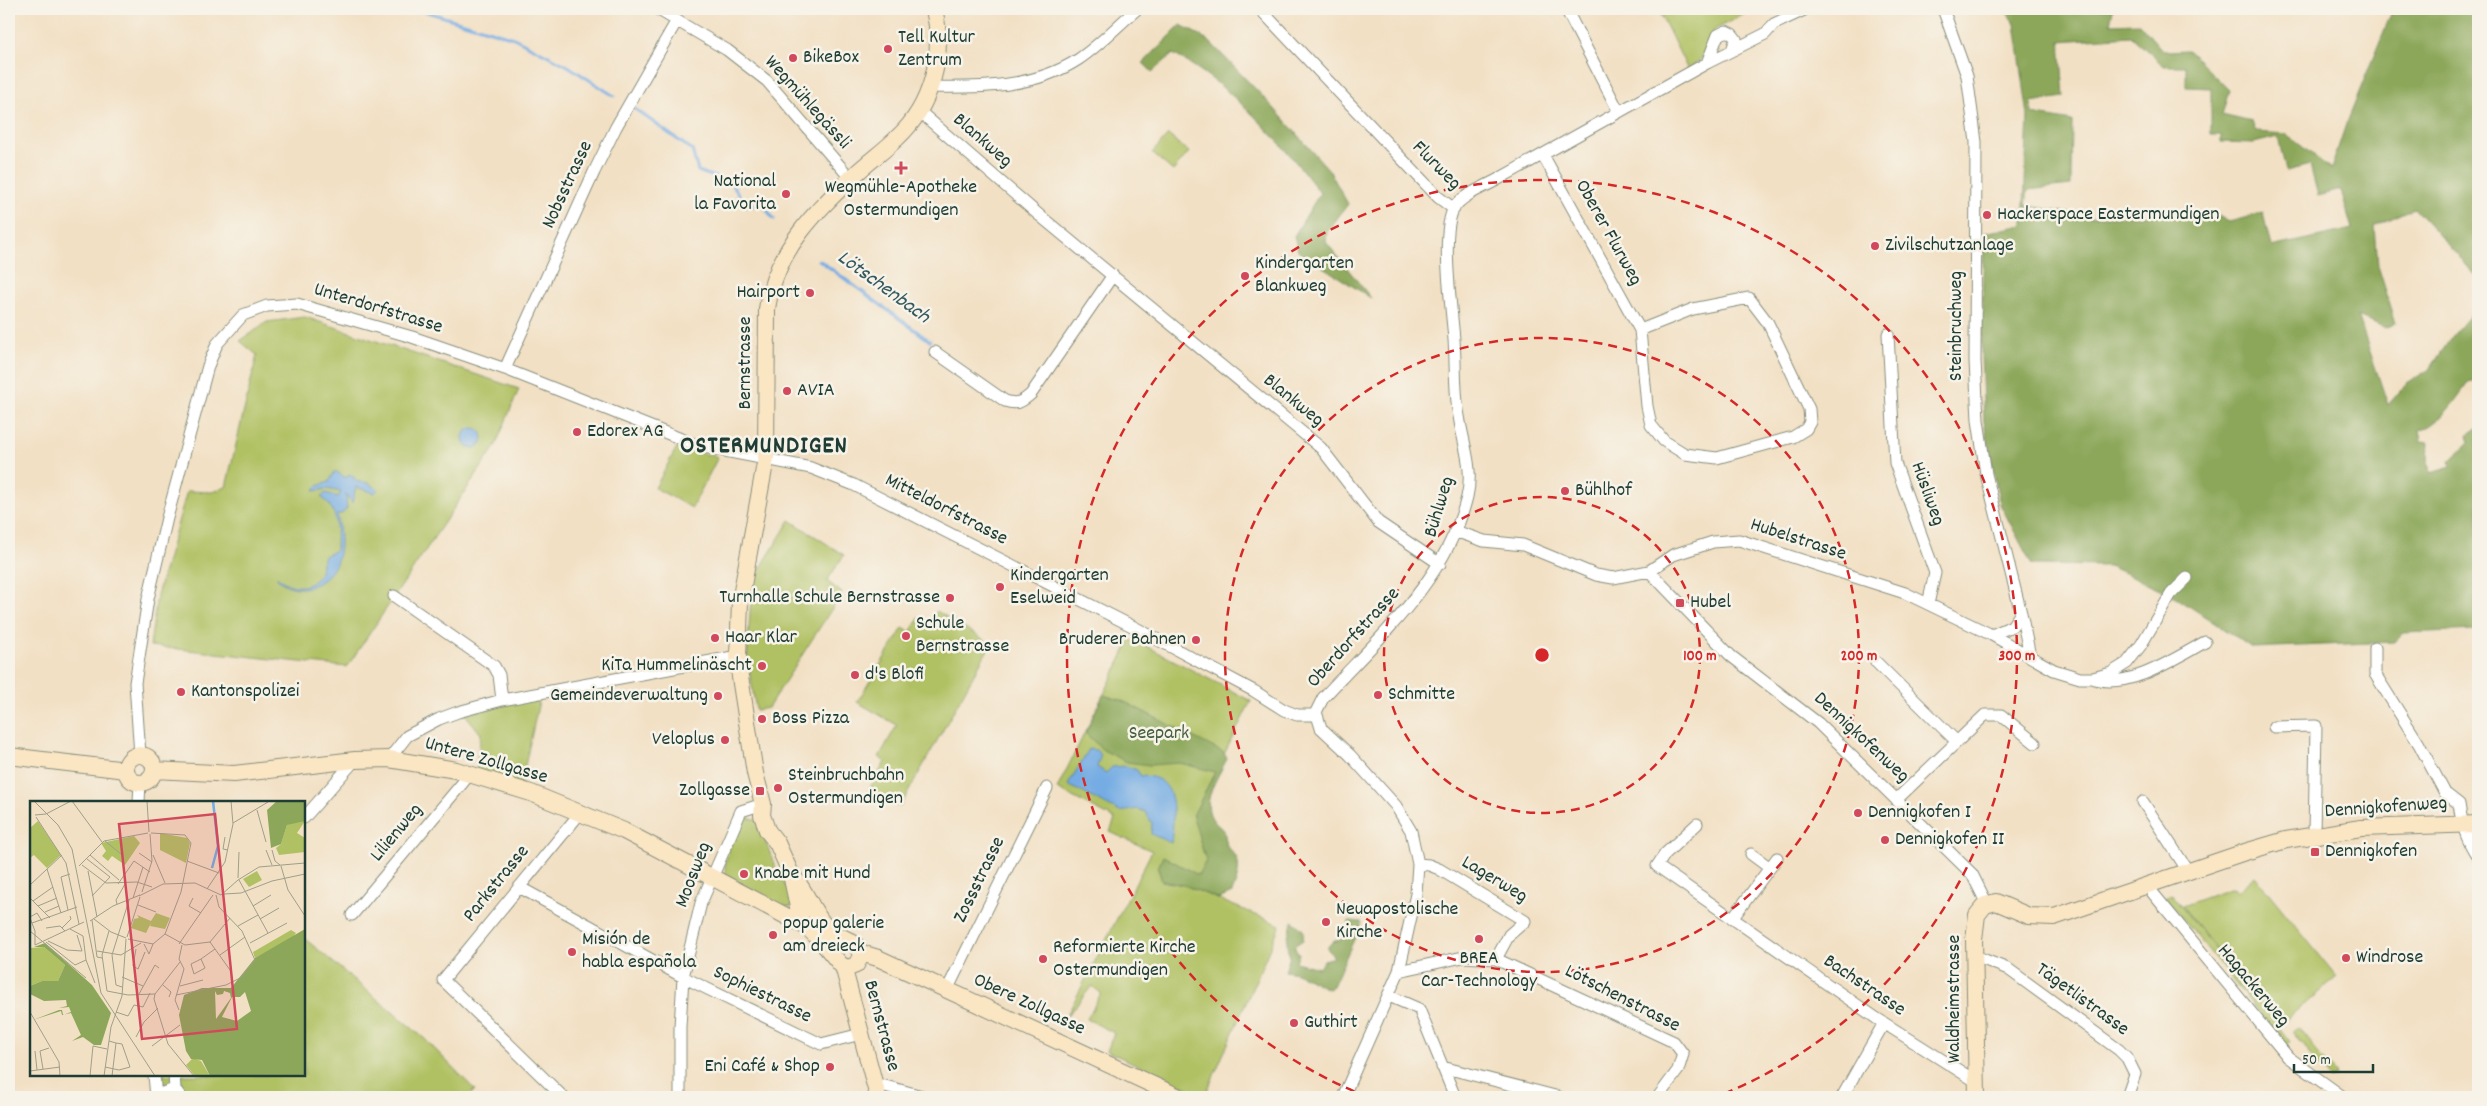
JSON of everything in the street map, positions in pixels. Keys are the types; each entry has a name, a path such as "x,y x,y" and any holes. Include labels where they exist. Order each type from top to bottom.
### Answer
{"street":[{"name":"Wegmühlegässli","path":"657,9 676,22 727,50 767,81 850,179"},
{"name":"Bernstrasse","path":"876,1090 839,962 807,918 792,890 791,874 777,843 777,826 772,812 763,804 755,773 738,656 740,602 766,458 767,309 769,289 781,261 797,234 850,179 898,138 919,110 930,87 937,60 937,30 934,9"},
{"path":"930,87 960,88 1030,81 1080,59 1137,9"},
{"name":"Flurweg","path":"1260,9 1438,197 1454,209 1450,218 1448,249 1457,402 1469,460"},
{"path":"1566,9 1619,112"},
{"name":"Steinbruchweg","path":"1943,9 1967,76 1976,142 1975,361 1978,420 1986,474 2021,612 2030,656"},
{"path":"1454,209 1465,198 1707,63 1765,34 1774,24 1804,10"},
{"name":"Nobsstrasse","path":"505,369 616,127 676,22"},
{"path":"1707,63 1718,35 1726,31 1736,39 1732,50"},
{"name":"Blankweg","path":"919,110 1039,215 1321,448 1378,522 1440,564"},
{"name":"Oberer Flurweg","path":"1543,155 1640,330 1647,406 1652,425 1664,441 1685,454 1717,458 1793,437 1806,429 1810,422 1809,409 1768,323 1749,298 1693,309 1640,330"},
{"path":"935,352 1005,401 1012,403 1021,402 1031,394 1113,275"},
{"name":"Unterdorfstrasse","path":"140,756 136,683 148,599 167,518 208,366 217,344 243,315 267,306 298,304 412,337 505,369 699,446 766,458"},
{"name":"Hüsliweg","path":"1888,334 1894,462 1935,574 1928,604"},
{"name":"Mitteldorfstrasse","path":"766,458 811,468 854,485 1134,627 1284,710 1302,716 1316,715"},
{"name":"Bühlweg","path":"1440,564 1455,531 1469,489 1469,460"},
{"name":"Hubelstrasse","path":"1455,531 1484,541 1523,545 1604,577 1624,577 1649,571 1673,555 1713,542 1738,540 1905,593 2064,674 2110,682 2129,679 2172,660 2204,642"},
{"name":"Oberdorfstrasse","path":"1343,1097 1399,971 1409,934 1417,884 1418,864 1414,841 1404,817 1387,794 1324,731 1316,715 1320,702 1420,593 1440,564"},
{"name":"Dennigkofenweg","path":"1649,571 1731,656 1818,723 1972,874 1987,904 1998,903 2022,914 2048,918 2068,914 2266,845 2314,835 2378,827 2478,824"},
{"name":"Hubelstrasse","path":"2093,678 2118,670 2131,659 2171,594 2187,578"},
{"path":"394,596 494,666 499,675 502,700"},
{"path":"1992,636 2012,626 2021,612"},
{"name":"Dennigkofenweg","path":"2375,648 2375,674 2419,744 2445,793 2459,804 2462,824"},
{"path":"389,759 403,740 428,724 458,712 502,700 738,656"},
{"path":"1876,662 1957,742"},
{"path":"1896,800 1985,715 2001,715 2035,743"},
{"name":"Dennigkofenweg","path":"2274,727 2316,726 2314,835"},
{"path":"9,756 126,770"},
{"path":"140,756 148,758 154,770 148,781 140,784 129,778 126,770 130,760 140,756"},
{"name":"Untere Zollgasse","path":"154,770 254,772 356,760 389,759 432,765 470,774 531,793 580,812 646,842 782,913 807,918"},
{"path":"305,817 356,760"},
{"name":"Lilienweg","path":"352,915 470,774"},
{"path":"139,801 140,784"},
{"name":"Zossstrasse","path":"947,990 1047,788"},
{"path":"2142,802 2188,871"},
{"name":"Moosweg","path":"680,1097 680,1027 683,977 701,903 741,811 763,804"},
{"name":"Parkstrasse","path":"562,1097 443,980 580,812"},
{"name":"Bachstrasse","path":"1698,824 1665,854 1657,866 1884,1023 1977,1090"},
{"path":"2462,824 2467,841 2478,857"},
{"path":"1751,854 1770,868"},
{"path":"1732,919 1777,858"},
{"name":"Lagerweg","path":"1418,864 1429,865 1439,869 1525,921 1509,935 1496,960"},
{"name":"Hagackerweg","path":"2147,886 2288,1057 2343,1097"},
{"name":"Sophiestrasse","path":"519,887 683,977 821,1044 861,1034"},
{"name":"Waldheimstrasse","path":"1977,1090 1974,956 1976,920 1980,910 1987,904"},
{"name":"Bernstrasse","path":"807,918 847,942 857,945 861,953 856,965 851,967 839,962"},
{"path":"839,962 838,947 847,942"},
{"name":"Obere Zollgasse","path":"861,953 878,958 1179,1097"},
{"name":"Tägetlistrasse","path":"1974,956 2008,969 2120,1050 2130,1062 2135,1074 2127,1097"},
{"path":"1399,971 1463,957 1496,960"},
{"name":"Lötschenstrasse","path":"1496,960 1674,1042 1682,1054 1678,1070 1658,1097"},
{"path":"1389,996 1419,1009 1455,1097"},
{"path":"1842,1097 1884,1023"},
{"path":"1442,1067 1559,1097"},
{"path":"154,1076 156,1096 178,1093 174,1076"},
{"path":"876,1090 926,1097"}],"green space":[{"path":"1658,9 1754,9 1714,30 1706,54 1688,70"},
{"path":"2004,9 2113,9 2110,24 2139,23 2163,51 2188,50 2229,90 2222,115 2252,122 2256,132 2286,134 2331,169 2346,124 2393,9 2478,9 2478,278 2414,208 2375,226 2378,266 2396,323 2386,328 2358,316 2388,405 2407,383 2430,369 2451,338 2478,306 2478,381 2468,383 2434,423 2419,431 2421,441 2429,442 2428,463 2431,473 2451,467 2449,461 2469,442 2467,435 2478,427 2478,630 2403,633 2394,642 2252,648 2171,594 2109,566 2032,565 2000,504 1984,422 1981,356 1984,233 2023,225 2028,116 2015,24","holes":["2131,36 2164,66 2186,66 2186,87 2211,88 2211,135 2221,135 2221,142 2254,143 2278,137 2286,171 2310,165 2318,196 2341,190 2352,229 2271,247 2263,213 2229,222 2215,214 2090,217 2026,205 2028,190 2071,185 2072,121 2032,114 2031,102 2064,97 2060,41"]},
{"path":"1181,25 1208,40 1273,107 1329,170 1348,204 1327,232 1326,242 1371,298 1298,251 1294,236 1320,193 1289,154 1253,115 1215,81 1173,54 1152,72 1143,63"},
{"path":"1168,135 1189,152 1173,171 1152,153"},
{"path":"305,317 519,389 495,447 347,667 150,646 157,595 187,491 212,492 226,487 257,355 240,341 267,322"},
{"path":"677,447 718,457 692,508 655,488"},
{"path":"790,520 844,555 827,581 842,593 768,708 756,710 747,656 752,582"},
{"path":"937,611 991,644 900,807 868,791 885,762 879,757 897,725 857,702 903,628 910,632 919,618 929,624"},
{"name":"Seepark","path":"1135,640 1251,701 1193,816 1206,861 1198,875 1163,857 1158,868 1162,881 1184,885 1280,925 1205,1096 1107,1051 1114,1033 1087,1019 1101,993 1092,986 1066,1017 1152,851 1110,832 1115,819 1057,789 1130,641"},
{"name":"Seepark","path":"1103,695 1121,700 1224,753 1227,759 1212,787 1208,806 1215,823 1224,830 1227,847 1238,862 1237,880 1232,893 1219,899 1184,885 1162,881 1158,868 1163,856 1198,875 1206,861 1193,816 1215,772 1180,763 1150,765 1127,762 1103,750 1085,733"},
{"path":"540,697 521,784 476,771 481,734 465,714"},
{"path":"745,817 757,820 779,876 788,890 792,907 781,907 727,878 725,865 727,856"},
{"path":"2255,876 2337,977 2278,1026 2290,1042 2286,1046 2166,898 2171,894 2236,974 2182,906 2233,888 2236,892"},
{"path":"1293,921 1304,931 1303,940 1294,946 1299,954 1296,962 1319,968 1324,960 1334,957 1327,948 1332,942 1343,939 1349,928 1349,921 1362,922 1333,986 1328,989 1297,973 1285,971 1290,956 1287,939"},
{"path":"305,939 425,1039 475,1090 468,1097 164,1097 163,1076 305,1076"},
{"path":"2298,1027 2336,1075 2330,1080 2292,1031"}],"water":[{"path":"473,428 480,431 483,438 480,445 473,448 466,445 463,438 466,431"},
{"path":"335,471 346,478 349,474 356,481 369,483 378,490 375,493 356,487 352,503 346,494 347,508 342,514 337,514 340,544 337,562 333,570 313,586 297,588 288,585 278,580 277,576 292,585 304,586 309,584 319,574 324,556 336,550 336,521 331,508 321,497 326,493 338,497 341,492 327,489 314,491 317,486 329,482"},
{"path":"1089,749 1096,750 1101,755 1097,767 1106,773 1112,767 1126,766 1137,770 1141,776 1154,777 1163,782 1172,799 1171,843 1151,834 1152,823 1145,812 1138,809 1120,812 1068,785"}],"waterway":[{"name":"Lötschenbach","path":"417,9 514,38 568,66 614,96"},
{"name":"Lötschenbach","path":"635,109 692,150 698,171 731,183 747,206 762,204 774,219"},
{"name":"Lötschenbach","path":"819,260 930,341"}],"place":[{"name":"Tell Kultur Zentrum","path":"888,49"},
{"name":"BikeBox","path":"793,58"},
{"name":"Wegmühle-Apotheke Ostermundigen","path":"901,168"},
{"name":"National la Favorita","path":"786,194"},
{"name":"Hackerspace Eastermundigen","path":"1987,215"},
{"name":"Zivilschutzanlage","path":"1875,246"},
{"name":"Kindergarten Blankweg","path":"1245,276"},
{"name":"Hairport","path":"810,293"},
{"name":"AVIA","path":"787,391"},
{"name":"Edorex AG","path":"577,432"},
{"name":"Bühlhof","path":"1565,491"},
{"name":"Kindergarten Eselweid","path":"1000,587"},
{"name":"Turnhalle Schule Bernstrasse","path":"950,598"},
{"name":"Hubel","path":"1680,603"},
{"name":"Schule Bernstrasse","path":"906,636"},
{"name":"Haar Klar","path":"715,638"},
{"name":"Bruderer Bahnen","path":"1196,640"},
{"name":"KiTa Hummelinäscht","path":"762,666"},
{"name":"d's Blofi","path":"855,675"},
{"name":"Kantonspolizei","path":"181,692"},
{"name":"Schmitte","path":"1378,695"},
{"name":"Gemeindeverwaltung","path":"718,696"},
{"name":"Boss Pizza","path":"762,719"},
{"name":"Veloplus","path":"725,740"},
{"name":"Steinbruchbahn Ostermundigen","path":"778,788"},
{"name":"Zollgasse","path":"760,791"},
{"name":"Dennigkofen I","path":"1858,813"},
{"name":"Dennigkofen II","path":"1885,840"},
{"name":"Dennigkofen","path":"2315,852"},
{"name":"Knabe mit Hund","path":"744,874"},
{"name":"Neuapostolische Kirche","path":"1326,922"},
{"name":"popup galerie am dreieck","path":"773,935"},
{"name":"BREA Car-Technology","path":"1479,939"},
{"name":"Misión de habla española","path":"572,952"},
{"name":"Windrose","path":"2346,958"},
{"name":"Reformierte Kirche Ostermundigen","path":"1043,959"},
{"name":"Guthirt","path":"1294,1023"},
{"name":"Eni Café & Shop","path":"830,1067"}],"district":[{"name":"OSTERMUNDIGEN","path":"764,447"}]}
